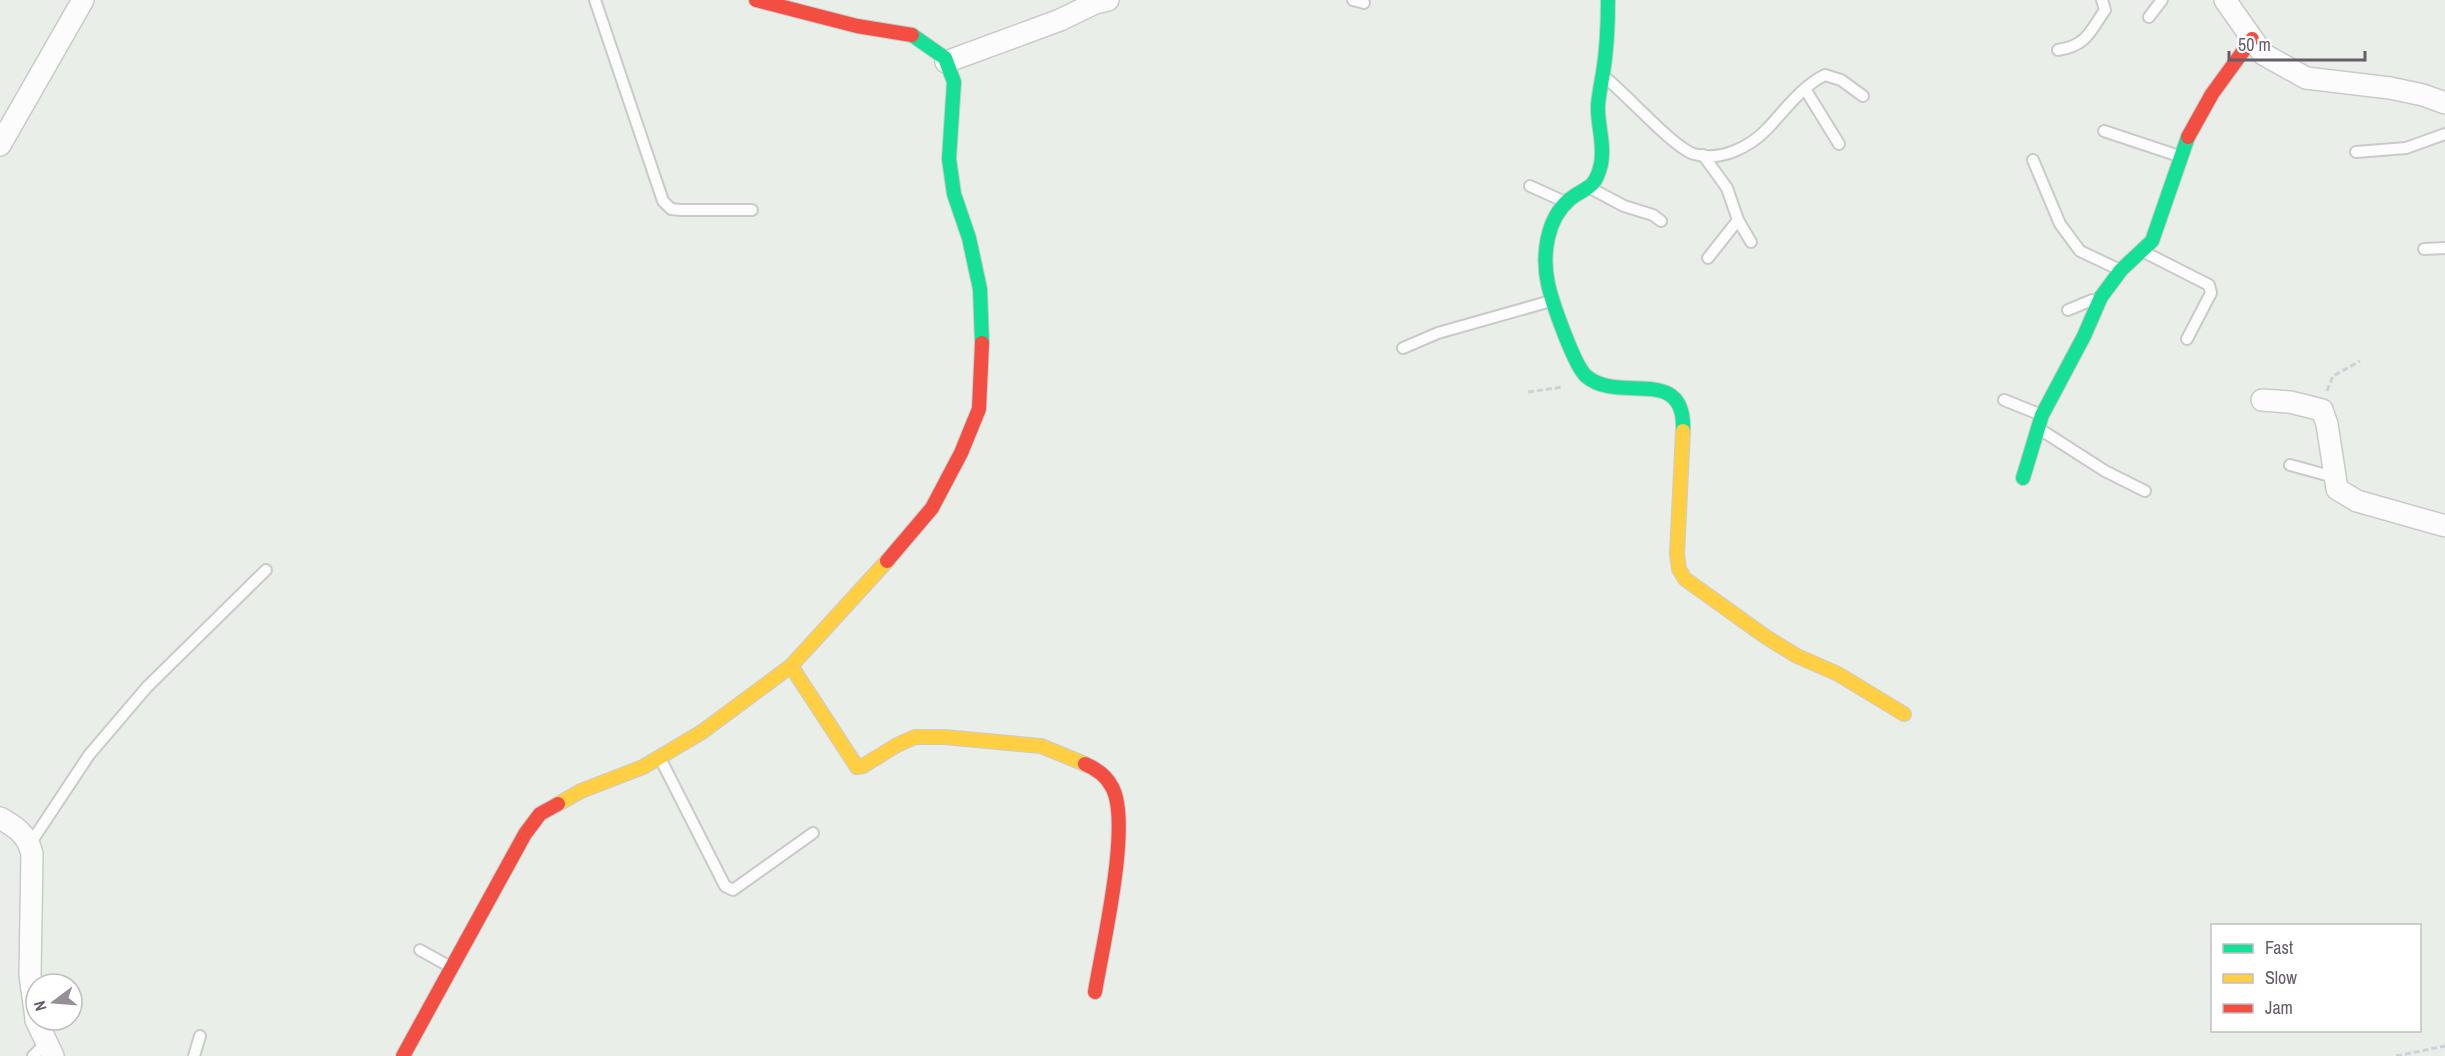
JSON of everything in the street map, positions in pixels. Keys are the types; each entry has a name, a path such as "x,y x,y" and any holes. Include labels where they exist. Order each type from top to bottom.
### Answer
{"street":[{"path":"0,145 83,0"},
{"path":"403,1056 434,1003 450,967 508,862 540,814 581,791 643,766 702,732 791,666 869,583 932,508 961,453 979,409 983,361 980,289 969,238 954,194 949,159 954,82 946,62 935,49 915,34 857,26 756,0"},
{"path":"1608,0 1608,31 1598,108 1604,151 1600,171 1592,189 1566,202 1546,240 1544,254 1546,284 1579,366 1586,376 1609,386 1666,392 1682,407 1677,554 1679,568 1685,579 1766,637 1797,656 1838,674 1905,714"},
{"path":"2225,0 2263,54 2306,78 2390,88 2423,95 2445,103"},
{"path":"946,62 1060,20 1098,1"},
{"path":"2023,478 2040,421 2084,336 2101,297 2121,270 2144,251 2152,241 2190,132 2212,94 2252,39"},
{"path":"2262,400 2290,402 2322,410 2327,424 2337,489 2357,501 2445,525"},
{"path":"791,666 857,767 863,766 915,737 944,737 1041,746 1098,769 1113,789 1120,820 1117,863 1095,992"},
{"path":"0,818 15,826 30,844 32,854 30,972"},
{"path":"39,1032 44,1052"}],"lane":[{"path":"595,0 663,201 671,209 752,210"},
{"path":"2058,51 2076,47 2086,38 2104,10 2102,0"},
{"path":"2149,16 2162,0"},
{"path":"1603,75 1674,141 1692,154 1703,155 1732,153 1755,141 1812,81 1825,75 1841,80 1863,96"},
{"path":"1805,89 1839,144"},
{"path":"2104,131 2182,158"},
{"path":"2356,152 2406,148 2445,134"},
{"path":"1703,155 1727,188 1738,220 1751,242"},
{"path":"2033,160 2060,224 2080,251 2121,270"},
{"path":"1530,186 1566,202"},
{"path":"1592,189 1624,206 1653,215 1661,221"},
{"path":"1708,258 1738,220"},
{"path":"2424,249 2445,248"},
{"path":"2144,251 2210,285 2211,293 2187,339"},
{"path":"2068,310 2101,297"},
{"path":"1403,348 1438,333 1554,301"},
{"path":"2004,400 2040,421 2105,471 2145,490"},
{"path":"2290,465 2334,477"},
{"path":"30,844 89,755 147,687 266,570"},
{"path":"659,757 725,886 729,889 733,890 813,833"},
{"path":"420,950 450,967"},
{"path":"194,1056 200,1036"}],"path":[{"path":"2322,410 2333,375 2360,361"},
{"path":"1528,392 1572,385 1586,376"},
{"path":"2396,1056 2445,1046"}],"traffic: fast":[{"path":"1608,0 1605,55 1598,105 1601,164 1593,183 1570,199 1556,217 1548,238 1546,273 1570,347 1586,376 1600,384 1662,391 1674,398 1681,410 1683,431"},
{"path":"912,35 945,58 954,82 949,159 954,194 969,238 980,289 982,343"},
{"path":"2023,478 2042,415 2084,336 2101,297 2121,270 2152,241 2188,137"}],"traffic: slow":[{"path":"1683,431 1677,554 1679,569 1685,579 1766,637 1797,656 1838,674 1904,714"},
{"path":"558,804 581,791 643,767 702,732 791,666 887,561"},
{"path":"791,666 857,767 863,766 915,737 944,737 1041,746 1085,764"}],"traffic: jam":[{"path":"756,0 857,26 912,35"},
{"path":"2188,137 2212,94 2252,39"},
{"path":"887,561 932,508 961,453 979,409 982,343"},
{"path":"1085,764 1101,773 1112,787 1117,804 1119,828 1114,886 1095,992"},
{"path":"403,1056 525,834 540,814 558,804"}]}
